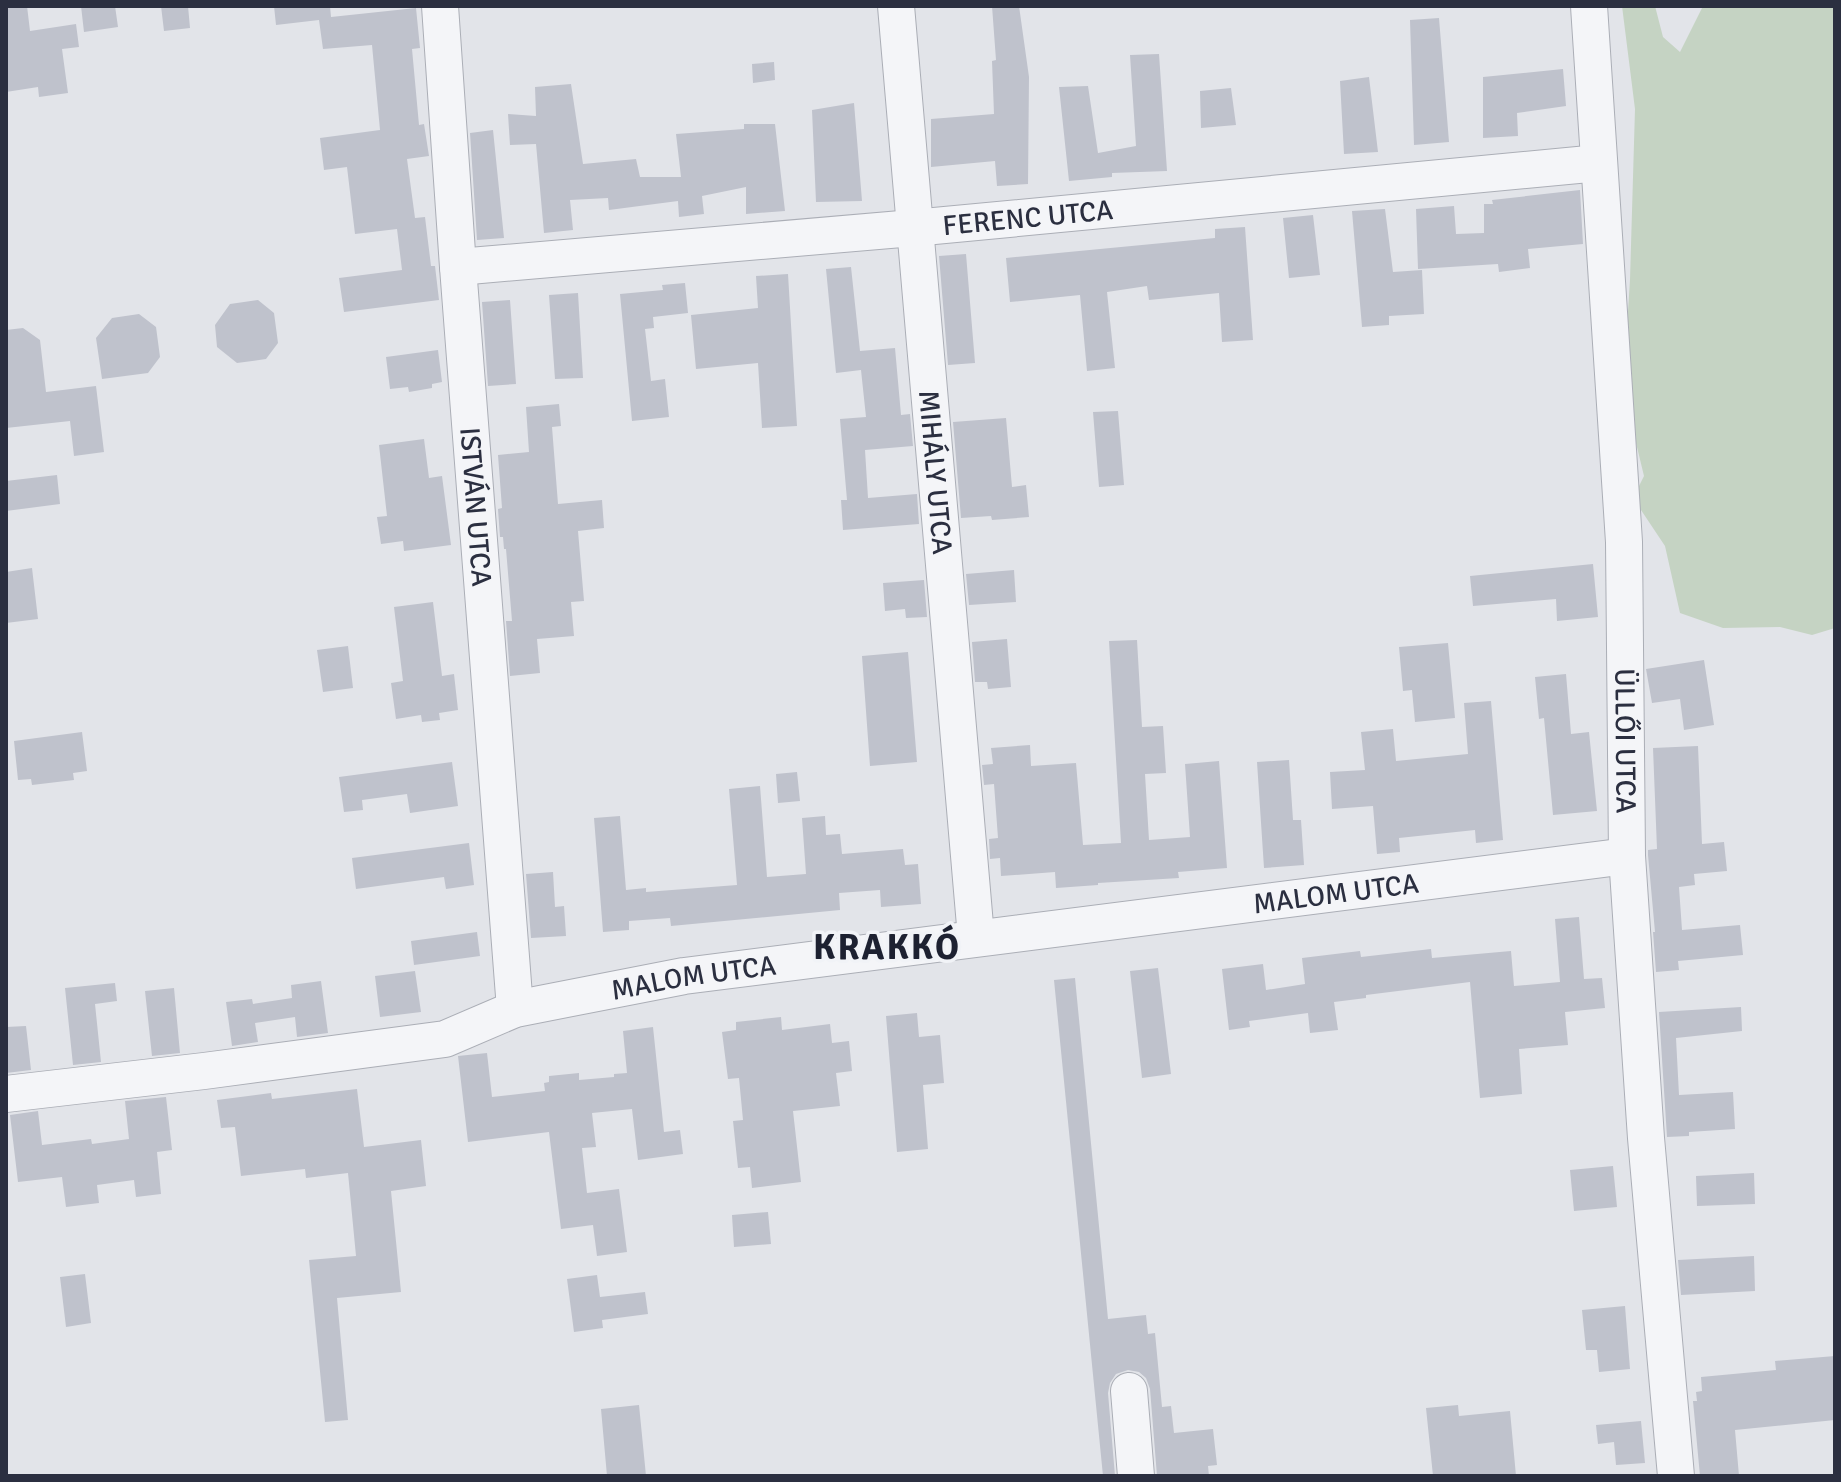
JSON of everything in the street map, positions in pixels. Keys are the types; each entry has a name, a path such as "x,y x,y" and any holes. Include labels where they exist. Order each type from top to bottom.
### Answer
{"street":[{"name":"ISTVÁN UTCA","path":"440,6 515,1009"},
{"name":"MIHÁLY UTCA","path":"896,6 976,937"},
{"name":"ÜLLŐI UTCA","path":"1589,6 1624,542 1627,856 1646,1138 1676,1476"},
{"name":"FERENC UTCA","path":"458,267 913,228 1599,163"},
{"name":"MALOM UTCA","path":"6,1094 445,1039 515,1009 684,976 1627,856"},
{"path":"1129,1391 1136,1476"}],"green space":[{"path":"1622,6 1655,6 1663,37 1680,52 1703,6 1835,6 1835,628 1812,635 1780,627 1723,628 1680,613 1665,546 1633,498 1644,476 1623,389 1635,109"}],"building":[{"path":"6,6 27,6 30,31 76,24 79,47 62,49 68,93 39,97 38,87 6,92"},
{"path":"81,6 115,6 118,27 84,32"},
{"path":"161,6 188,6 190,28 164,31"},
{"path":"274,6 330,6 331,17 416,8 420,48 412,49 419,125 424,124 429,156 407,159 415,218 425,217 439,300 344,312 339,278 402,270 397,229 355,234 347,167 324,170 320,138 380,130 372,45 323,49 319,20 276,25"},
{"path":"992,6 1019,6 1029,77 1028,184 997,186 995,161 931,167 931,119 994,114 992,61 996,60"},
{"path":"1439,18 1449,142 1414,145 1410,20"},
{"path":"1159,54 1167,171 1112,173 1112,177 1069,181 1059,87 1088,86 1098,153 1136,146 1130,55"},
{"path":"774,62 775,80 753,83 752,64"},
{"path":"1563,69 1566,106 1517,113 1518,136 1483,138 1483,77"},
{"path":"1369,77 1378,152 1344,154 1340,81"},
{"path":"571,84 583,164 636,159 640,177 681,177 676,134 744,129 744,124 775,124 785,211 746,214 746,187 702,196 704,214 679,217 678,201 609,210 608,198 570,200 573,230 544,233 536,144 510,145 508,114 536,116 535,87"},
{"path":"1231,88 1236,125 1201,128 1200,91"},
{"path":"854,103 862,201 816,202 812,110"},
{"path":"493,130 504,238 477,240 470,133"},
{"path":"1580,190 1583,244 1528,249 1530,268 1499,272 1498,264 1418,269 1416,209 1454,206 1456,234 1484,233 1484,204 1493,204 1492,200"},
{"path":"1385,209 1393,272 1422,270 1424,314 1389,316 1389,325 1362,327 1352,211"},
{"path":"1313,215 1320,275 1289,278 1283,218"},
{"path":"1245,227 1253,340 1222,342 1219,293 1149,300 1147,286 1107,292 1115,368 1087,371 1080,295 1010,302 1006,258 1215,238 1215,229"},
{"path":"966,254 975,363 948,365 939,256"},
{"path":"851,267 860,351 895,348 901,415 910,414 913,446 865,450 868,498 917,494 919,524 843,530 841,500 847,500 840,419 866,417 861,370 836,373 826,269"},
{"path":"788,274 797,426 762,428 758,363 696,369 691,315 758,308 756,276"},
{"path":"685,283 688,313 653,317 654,328 645,329 651,381 665,379 669,417 632,421 620,294 663,290 662,285"},
{"path":"578,293 583,378 555,379 549,295"},
{"path":"258,300 274,313 278,343 266,359 237,363 217,347 215,325 230,304"},
{"path":"510,300 516,384 488,386 482,302"},
{"path":"139,314 156,327 160,357 148,373 102,379 96,338 112,318"},
{"path":"23,328 40,340 46,392 96,386 104,452 74,456 70,421 6,428 6,330"},
{"path":"438,350 442,382 432,384 432,388 409,392 408,387 390,389 386,357"},
{"path":"559,404 561,426 552,427 558,504 602,500 604,528 578,531 584,601 571,602 574,636 537,639 540,673 510,676 506,621 512,621 506,549 503,537 500,537 498,509 502,508 498,455 529,452 526,407"},
{"path":"1118,411 1124,485 1099,487 1093,412"},
{"path":"1006,418 1012,487 1026,485 1029,517 992,520 991,516 961,518 953,422"},
{"path":"424,439 429,478 442,476 451,545 404,551 403,541 381,544 377,517 387,516 379,445"},
{"path":"57,475 60,504 6,511 6,481"},
{"path":"1593,564 1598,617 1557,621 1556,599 1473,606 1470,576"},
{"path":"32,568 38,619 6,623 6,572"},
{"path":"1014,570 1016,602 969,605 966,574"},
{"path":"924,580 927,617 906,618 905,609 885,611 883,583"},
{"path":"433,602 442,676 454,674 458,710 439,713 440,720 422,722 421,715 396,719 391,683 403,681 394,607"},
{"path":"1007,639 1011,687 988,689 987,682 975,682 972,642"},
{"path":"1137,640 1142,727 1163,726 1166,773 1145,774 1149,840 1190,837 1185,764 1219,761 1227,868 1178,872 1179,878 1056,888 1055,872 1001,876 1000,858 990,859 989,839 998,838 994,784 984,785 982,765 993,764 991,748 1030,745 1031,766 1076,763 1083,845 1121,843 1109,641"},
{"path":"1448,643 1455,718 1415,722 1412,690 1403,691 1399,647"},
{"path":"348,646 353,688 323,692 317,650"},
{"path":"908,652 917,762 870,766 862,656"},
{"path":"1704,660 1714,725 1684,730 1680,699 1652,703 1646,669"},
{"path":"1566,674 1571,734 1589,732 1597,811 1553,815 1544,718 1539,719 1535,677"},
{"path":"1491,701 1503,840 1476,843 1475,830 1399,838 1400,852 1377,854 1373,806 1332,809 1330,772 1365,770 1361,732 1393,729 1396,761 1468,754 1464,703"},
{"path":"82,732 87,771 73,773 74,780 32,785 31,779 18,780 14,741"},
{"path":"1698,746 1702,844 1724,842 1727,871 1694,874 1695,885 1679,887 1682,930 1740,925 1743,955 1678,961 1679,970 1656,972 1648,855 1648,850 1657,849 1653,748"},
{"path":"1289,760 1293,820 1301,820 1304,865 1264,868 1257,762"},
{"path":"452,762 458,806 410,813 407,794 362,800 363,810 344,812 339,777"},
{"path":"797,772 800,801 778,803 776,774"},
{"path":"760,786 767,877 806,874 802,818 825,816 826,835 840,834 842,854 903,849 905,865 918,864 921,904 881,907 880,890 839,893 840,910 671,926 670,918 629,921 629,930 603,932 594,818 620,816 626,890 646,888 646,892 737,885 729,789"},
{"path":"469,843 474,885 446,889 444,877 356,889 352,858"},
{"path":"553,872 555,907 564,906 566,936 531,938 526,874"},
{"path":"1579,917 1584,979 1602,978 1605,1008 1565,1012 1568,1045 1519,1049 1522,1094 1480,1098 1470,982 1334,1002 1338,1030 1310,1033 1308,1013 1249,1021 1250,1027 1229,1030 1222,969 1263,964 1266,990 1305,984 1302,958 1360,951 1361,957 1431,949 1432,958 1511,951 1514,986 1560,982 1555,919"},
{"path":"477,932 480,956 414,965 411,941"},
{"path":"1158,968 1171,1074 1142,1078 1130,971"},
{"path":"415,971 421,1012 380,1017 375,976"},
{"path":"1075,978 1108,1319 1146,1315 1148,1334 1155,1333 1162,1407 1171,1406 1174,1433 1213,1429 1217,1465 1208,1466 1209,1476 1157,1476 1150,1389 1146,1378 1139,1372 1128,1370 1116,1374 1110,1383 1108,1393 1115,1476 1103,1476 1054,980"},
{"path":"321,981 328,1033 297,1037 295,1017 255,1023 258,1042 232,1046 226,1002 252,999 253,1004 292,998 291,985"},
{"path":"115,983 117,1001 95,1004 101,1062 73,1065 65,988"},
{"path":"174,988 180,1053 152,1056 145,991"},
{"path":"1741,1007 1742,1031 1676,1038 1679,1095 1733,1092 1735,1129 1667,1137 1659,1012"},
{"path":"917,1013 919,1037 940,1035 944,1083 923,1085 928,1149 897,1152 886,1016"},
{"path":"781,1017 782,1030 830,1024 832,1043 849,1041 852,1071 836,1073 840,1106 793,1111 801,1182 752,1188 750,1167 738,1168 733,1121 743,1120 739,1078 728,1079 722,1032 736,1030 736,1022"},
{"path":"26,1026 31,1070 6,1073 6,1027"},
{"path":"653,1027 664,1132 680,1130 683,1154 638,1160 632,1109 592,1113 596,1147 582,1148 587,1193 619,1189 627,1252 597,1256 593,1225 561,1229 549,1132 468,1142 458,1056 487,1053 492,1097 545,1091 544,1083 549,1082 549,1076 579,1073 579,1080 627,1073 623,1031"},
{"path":"357,1089 364,1147 421,1140 426,1186 391,1191 401,1292 337,1298 348,1420 325,1422 309,1260 356,1256 348,1173 306,1178 305,1169 241,1176 235,1127 221,1128 217,1100 271,1093 272,1099"},
{"path":"166,1097 172,1150 157,1152 161,1194 136,1197 134,1180 97,1185 99,1203 66,1207 62,1177 18,1182 10,1115 38,1111 42,1145 91,1139 92,1144 129,1139 125,1101"},
{"path":"1613,1166 1617,1207 1574,1211 1570,1170"},
{"path":"1754,1173 1755,1204 1697,1206 1696,1176"},
{"path":"768,1212 771,1244 734,1247 732,1215"},
{"path":"1754,1256 1755,1291 1681,1295 1678,1260"},
{"path":"85,1274 91,1323 66,1327 60,1277"},
{"path":"597,1275 600,1297 645,1292 648,1314 602,1320 603,1328 574,1332 567,1279"},
{"path":"1625,1306 1630,1369 1599,1372 1597,1350 1586,1350 1582,1310"},
{"path":"1835,1356 1835,1420 1735,1430 1739,1476 1700,1476 1693,1401 1697,1401 1696,1392 1702,1391 1701,1377 1776,1370 1775,1361"},
{"path":"639,1405 646,1476 607,1476 601,1409"},
{"path":"1458,1405 1459,1416 1510,1411 1516,1476 1433,1476 1426,1408"},
{"path":"1641,1421 1645,1463 1616,1465 1614,1442 1598,1444 1596,1425"}],"district":[{"name":"KRAKKÓ","path":"887,946"}]}
